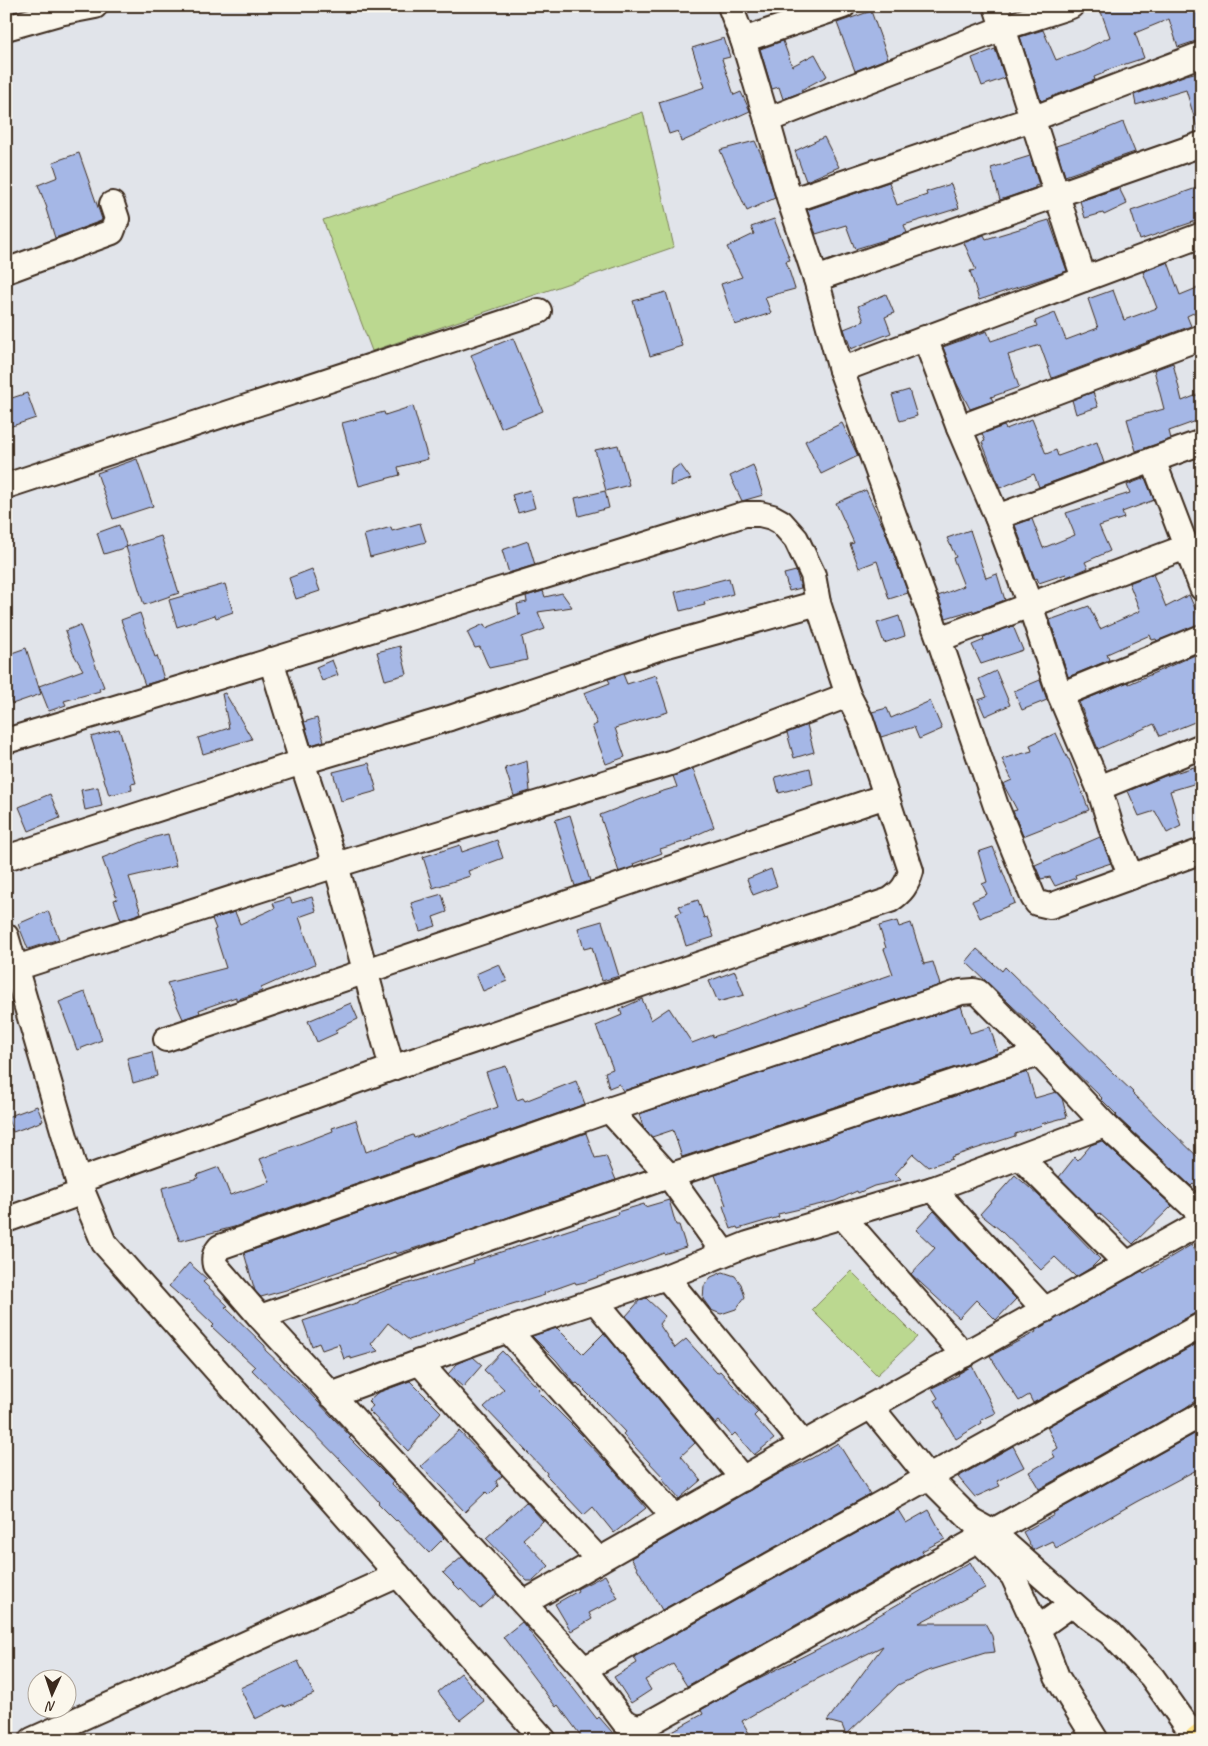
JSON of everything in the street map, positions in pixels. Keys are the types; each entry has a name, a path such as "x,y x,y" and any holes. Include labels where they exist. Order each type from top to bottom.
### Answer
{"main road":[{"path":"1198,1740 1202,1737"}],"street":[{"path":"6,28 56,9 95,6"},
{"path":"730,6 743,40 790,202 816,279 841,370 939,639 996,806 1033,897 1037,903 1050,906 1202,851"},
{"path":"743,40 844,6"},
{"path":"767,120 1000,17 1071,6"},
{"path":"1000,17 1084,280"},
{"path":"790,202 1032,119 1202,54"},
{"path":"816,279 1202,144"},
{"path":"6,271 112,232 117,219 112,204"},
{"path":"841,370 1202,236"},
{"path":"6,486 539,311"},
{"path":"959,428 1202,337"},
{"path":"925,338 959,428 997,517 1030,605 1060,695 1099,788 1112,830 1131,877"},
{"path":"997,517 1202,442"},
{"path":"1153,460 1202,588"},
{"path":"6,741 745,514 760,514 781,522 796,539 813,575 818,603 848,695 861,720 911,871 907,884 900,893 890,900 392,1068 81,1186 6,1220"},
{"path":"939,639 1186,547"},
{"path":"6,858 302,762 450,718 664,646 818,603"},
{"path":"1060,695 1202,637"},
{"path":"271,660 336,865 392,1068"},
{"path":"16,968 336,865 670,763 848,695"},
{"path":"1099,788 1202,746"},
{"path":"166,1039 886,796"},
{"path":"6,936 81,1186 104,1243 544,1740"},
{"path":"1202,1216 1105,1125 978,992 970,991 961,992 609,1110 220,1247 214,1255 215,1265 260,1318 584,1669 624,1722 637,1727 646,1725 808,1633 981,1531 1202,1414"},
{"path":"260,1318 668,1176 1039,1054"},
{"path":"609,1110 668,1176 724,1253"},
{"path":"331,1395 508,1330 666,1277 724,1253 933,1189 1105,1125"},
{"path":"1020,1157 1127,1264"},
{"path":"933,1189 1045,1310"},
{"path":"843,1217 964,1355"},
{"path":"524,1603 674,1517 743,1480 803,1444 1202,1222"},
{"path":"666,1277 803,1444"},
{"path":"596,1302 743,1480"},
{"path":"584,1669 1202,1324"},
{"path":"508,1330 674,1517"},
{"path":"419,1362 599,1560"},
{"path":"871,1407 928,1477 981,1531 1110,1633 1152,1677 1198,1740"},
{"path":"981,1531 1012,1576 1057,1677 1096,1740"},
{"path":"32,1740 398,1575"},
{"path":"1037,1629 1072,1604"}],"green space":[{"path":"643,112 674,247 372,351 323,220"},
{"path":"851,1271 917,1337 877,1375 812,1310"}],"building":[{"path":"1099,6 1202,6 1202,39 1178,47 1169,19 1135,33 1144,58 1104,71 1104,73 1094,77 1095,80 1041,101 1020,37 1043,30 1056,60 1083,50 1110,37"},
{"path":"871,11 888,58 855,71 837,23"},
{"path":"724,38 730,57 722,59 734,95 741,92 750,111 681,142 678,131 669,134 659,102 705,87 692,48"},
{"path":"783,41 792,66 815,54 827,76 801,90 802,92 783,99 779,87 772,89 760,49"},
{"path":"995,49 1005,78 982,86 972,58"},
{"path":"1202,71 1202,129 1198,130 1186,90 1136,105 1134,95 1186,75"},
{"path":"1123,122 1135,152 1065,176 1056,146"},
{"path":"824,137 839,167 806,181 795,151"},
{"path":"755,141 766,165 775,198 747,211 720,150"},
{"path":"79,153 102,219 55,238 47,208 38,185 58,177 53,162"},
{"path":"1030,156 1039,185 1000,200 991,168"},
{"path":"889,182 897,205 927,195 926,192 951,184 959,208 904,225 907,233 855,249 846,225 816,234 807,210"},
{"path":"1202,186 1202,219 1140,240 1131,211"},
{"path":"1119,188 1127,204 1104,215 1103,213 1085,218 1080,201"},
{"path":"774,219 790,260 786,261 795,289 765,297 771,313 735,325 721,284 742,277 727,247 754,234 751,227"},
{"path":"1049,220 1067,271 979,300 970,271 976,270 964,243 984,235 986,239"},
{"path":"1168,262 1180,295 1202,286 1202,309 1187,316 1191,326 1052,378 1040,345 1008,355 1019,387 991,397 993,401 970,409 955,380 943,347 987,331 991,341 1037,326 1035,321 1055,313 1066,340 1098,328 1088,299 1113,290 1124,320 1157,308 1143,272"},
{"path":"666,292 682,346 650,356 633,301"},
{"path":"886,294 894,313 885,317 891,333 851,349 844,329 864,321 858,306"},
{"path":"513,338 543,411 501,428 471,355"},
{"path":"1173,363 1182,401 1202,393 1202,419 1169,431 1171,439 1136,451 1127,419 1164,409 1154,370"},
{"path":"909,390 917,416 900,421 892,395"},
{"path":"1093,392 1098,407 1076,414 1072,400"},
{"path":"27,393 36,418 6,428 6,400"},
{"path":"413,406 428,459 398,467 400,475 359,486 342,423 384,412 385,415"},
{"path":"1032,419 1046,454 1056,450 1058,456 1097,442 1104,463 1039,487 1034,474 1000,488 982,442 985,441 982,434 1004,426 1006,429"},
{"path":"842,423 858,456 821,474 805,441"},
{"path":"618,445 629,485 606,491 595,450"},
{"path":"137,459 153,506 113,519 97,473"},
{"path":"680,464 691,479 670,486 671,471"},
{"path":"753,465 763,495 742,501 730,476"},
{"path":"1145,478 1154,500 1122,512 1124,518 1099,526 1110,551 1085,562 1088,568 1067,577 1066,574 1039,583 1037,578 1035,579 1015,525 1032,519 1043,548 1075,535 1066,513 1130,493 1127,485"},
{"path":"530,490 535,508 518,513 512,495"},
{"path":"866,490 885,531 908,593 889,599 877,561 859,568 850,544 854,543 836,503"},
{"path":"605,491 609,508 579,516 575,498"},
{"path":"420,523 426,542 370,557 364,535 391,527 392,531"},
{"path":"119,525 127,547 104,554 97,533"},
{"path":"970,530 986,578 997,574 1005,600 973,612 973,610 946,618 938,596 964,586 953,558 956,557 947,538"},
{"path":"161,536 179,593 144,605 126,547"},
{"path":"528,541 535,565 509,573 502,550"},
{"path":"312,569 320,591 296,599 289,578"},
{"path":"796,571 801,588 789,591 784,574"},
{"path":"1153,574 1166,607 1189,595 1202,624 1157,641 1156,639 1152,640 1150,635 1107,654 1109,660 1068,677 1050,620 1089,606 1100,629 1140,611 1129,583"},
{"path":"729,578 733,594 704,602 705,605 680,611 675,592"},
{"path":"225,584 233,612 216,618 215,615 177,627 169,600"},
{"path":"543,591 545,597 562,593 572,607 538,612 545,629 522,637 527,660 489,668 480,647 475,648 467,632 484,624 486,628 519,615 517,604 527,602 526,596"},
{"path":"140,613 164,679 145,685 121,620"},
{"path":"899,616 905,636 884,643 877,623"},
{"path":"80,625 104,687 99,689 100,691 64,701 66,705 49,711 39,686 83,670 73,653 65,631"},
{"path":"1013,626 1023,650 981,664 972,645 984,640 983,637"},
{"path":"400,646 407,674 385,680 377,652"},
{"path":"26,648 41,694 12,704 6,690 6,655"},
{"path":"1202,652 1202,719 1160,736 1154,724 1098,749 1079,702 1128,682 1129,684"},
{"path":"332,660 338,675 322,681 316,667"},
{"path":"996,671 1010,705 985,716 978,700 987,697 979,679"},
{"path":"623,674 627,684 656,675 668,712 615,728 625,757 606,764 592,726 597,724 584,693 610,683 608,679"},
{"path":"1040,680 1047,700 1022,710 1014,691"},
{"path":"225,693 252,739 203,754 198,738 229,728 222,694"},
{"path":"930,701 942,729 919,739 914,727 881,737 872,712 887,708 891,718"},
{"path":"317,718 324,741 311,745 304,722"},
{"path":"807,725 814,752 794,758 787,733"},
{"path":"119,729 136,783 131,784 132,790 109,795 91,737"},
{"path":"1056,733 1069,759 1089,810 1023,836 1013,811 1017,810 1003,784 1012,780 1002,759 1032,751 1030,745"},
{"path":"527,761 530,791 514,796 505,768"},
{"path":"369,763 377,791 341,801 333,772"},
{"path":"1194,767 1200,782 1170,791 1181,826 1167,833 1155,811 1139,816 1128,791"},
{"path":"810,768 813,784 779,793 775,777"},
{"path":"693,769 714,827 692,837 693,839 660,849 662,853 633,864 634,867 619,872 600,815 677,787 673,776"},
{"path":"98,787 102,806 85,810 81,790"},
{"path":"50,794 60,818 29,831 19,807"},
{"path":"570,815 590,881 575,886 555,820"},
{"path":"168,834 176,866 129,877 141,913 121,920 114,900 117,899 102,858 155,837"},
{"path":"1100,837 1111,863 1075,875 1076,878 1055,886 1050,877 1041,879 1035,865"},
{"path":"497,840 503,858 468,871 470,876 433,888 423,857 460,845 462,852"},
{"path":"993,847 1015,903 980,918 972,901 987,894 982,884 987,882 978,852"},
{"path":"771,869 777,886 753,895 747,879"},
{"path":"442,894 447,912 433,917 436,926 420,931 411,903"},
{"path":"312,897 316,911 299,917 315,964 261,988 262,991 236,1000 236,997 199,1010 200,1013 183,1019 167,983 226,968 212,919 235,912 240,924 275,908 273,903 290,898 292,903"},
{"path":"698,900 704,918 707,917 714,937 686,946 676,914 682,912 679,906"},
{"path":"48,911 59,939 28,949 18,924"},
{"path":"602,921 619,976 602,981 592,947 584,949 578,928"},
{"path":"897,921 899,927 911,923 924,964 933,962 940,985 623,1091 619,1084 609,1088 605,1072 613,1069 596,1026 622,1015 620,1009 642,999 651,1020 669,1008 692,1043 713,1035 713,1037 893,974 884,949 886,948 879,926"},
{"path":"977,949 1002,971 1005,967 1202,1161 1202,1193 1193,1184 1191,1186 1116,1116 1102,1098 1059,1056 1033,1026 966,962"},
{"path":"499,964 507,981 483,991 476,974"},
{"path":"735,971 744,995 718,1002 709,981"},
{"path":"85,992 102,1040 77,1050 59,1002"},
{"path":"351,1003 358,1019 335,1030 337,1033 317,1042 308,1021"},
{"path":"961,1006 970,1033 990,1027 998,1053 682,1157 673,1130 652,1137 643,1127 639,1114"},
{"path":"152,1052 157,1076 133,1083 127,1058"},
{"path":"506,1066 517,1100 523,1098 525,1101 576,1081 585,1104 234,1227 180,1241 166,1207 162,1188 198,1178 197,1175 219,1167 230,1195 270,1182 260,1159 333,1131 332,1128 356,1120 366,1152 413,1135 414,1138 498,1107 486,1072"},
{"path":"1027,1072 1035,1098 1056,1092 1062,1098 1067,1117 1041,1124 1015,1134 1015,1136 951,1157 952,1159 928,1167 913,1154 895,1174 901,1180 874,1186 858,1193 857,1191 835,1201 778,1214 779,1217 738,1229 737,1227 731,1229 723,1206 726,1205 715,1175"},
{"path":"37,1106 43,1121 13,1132 7,1117"},
{"path":"586,1133 595,1158 606,1156 616,1180 457,1235 396,1254 395,1252 286,1290 261,1297 255,1291 244,1253"},
{"path":"1102,1141 1172,1206 1133,1244 1099,1213 1097,1215 1059,1177 1075,1157 1078,1160 1091,1145"},
{"path":"1015,1175 1038,1195 1100,1259 1092,1267 1076,1277 1055,1257 1041,1270 999,1229 980,1214"},
{"path":"669,1200 676,1225 679,1225 686,1247 664,1253 585,1282 576,1284 575,1282 544,1293 545,1295 409,1340 388,1323 371,1344 378,1351 351,1359 351,1357 344,1359 339,1344 322,1350 319,1343 312,1346 303,1321 359,1302 387,1290 474,1263 473,1261 618,1214 617,1212 644,1204 645,1207"},
{"path":"934,1211 1016,1299 996,1320 976,1300 959,1318 911,1274 935,1248 916,1230"},
{"path":"1191,1245 1202,1264 1202,1311 1195,1313 1033,1403 1029,1395 1019,1401 990,1356 1036,1332 1035,1330 1142,1271 1144,1273"},
{"path":"189,1263 207,1279 203,1282 228,1306 225,1307 265,1346 265,1350 300,1383 351,1437 349,1438 393,1482 392,1484 444,1538 429,1553 378,1503 347,1467 252,1370 255,1367 212,1327 214,1325 188,1300 186,1301 169,1286"},
{"path":"723,1272 735,1276 741,1284 745,1297 736,1309 721,1314 711,1310 703,1299 704,1286 711,1277"},
{"path":"646,1298 665,1316 659,1324 675,1348 686,1339 717,1373 720,1371 758,1412 754,1416 774,1439 754,1455 735,1433 732,1436 719,1421 715,1424 626,1316 640,1300"},
{"path":"557,1328 583,1354 604,1333 695,1443 681,1456 701,1480 679,1499 662,1479 664,1478 623,1434 625,1432 577,1383 575,1384 556,1360 532,1336"},
{"path":"1202,1341 1202,1396 1185,1408 1039,1489 1029,1472 1055,1457 1052,1452 1058,1448 1047,1427"},
{"path":"502,1351 583,1436 646,1508 614,1533 593,1507 584,1515 484,1407 504,1389 484,1370"},
{"path":"473,1357 482,1365 463,1387 448,1374 457,1364"},
{"path":"972,1366 996,1413 981,1420 982,1423 956,1439 935,1400 938,1398 932,1388 959,1375"},
{"path":"410,1381 441,1412 408,1451 368,1410 373,1406 368,1401 377,1393"},
{"path":"459,1431 502,1476 496,1481 498,1486 489,1495 486,1492 465,1512 421,1466"},
{"path":"1198,1432 1202,1439 1202,1467 1056,1548 1052,1541 1033,1550 1023,1532 1054,1515 1053,1513"},
{"path":"838,1443 870,1494 662,1610 631,1558 782,1472"},
{"path":"1013,1446 1024,1467 997,1481 1000,1486 975,1497 958,1477"},
{"path":"526,1502 543,1521 523,1539 549,1566 533,1581 527,1581 486,1538"},
{"path":"898,1510 906,1523 929,1510 945,1539 922,1551 923,1554 687,1686 673,1664 645,1680 651,1690 631,1703 614,1677 637,1663 634,1657"},
{"path":"462,1557 497,1594 480,1609 443,1573"},
{"path":"970,1562 985,1588 919,1623 985,1623 992,1636 995,1652 985,1653 925,1672 898,1685 846,1735 842,1725 827,1721 883,1646 799,1688 742,1721 753,1740 656,1740 703,1714 701,1710 745,1685 840,1638"},
{"path":"605,1575 618,1598 589,1613 592,1619 571,1631 555,1604 578,1591 577,1589"},
{"path":"522,1622 597,1719 599,1717 619,1740 584,1740 558,1705 556,1707 503,1637"},
{"path":"298,1661 314,1694 285,1707 284,1705 255,1719 240,1688"},
{"path":"461,1673 484,1701 460,1720 438,1692"}]}
